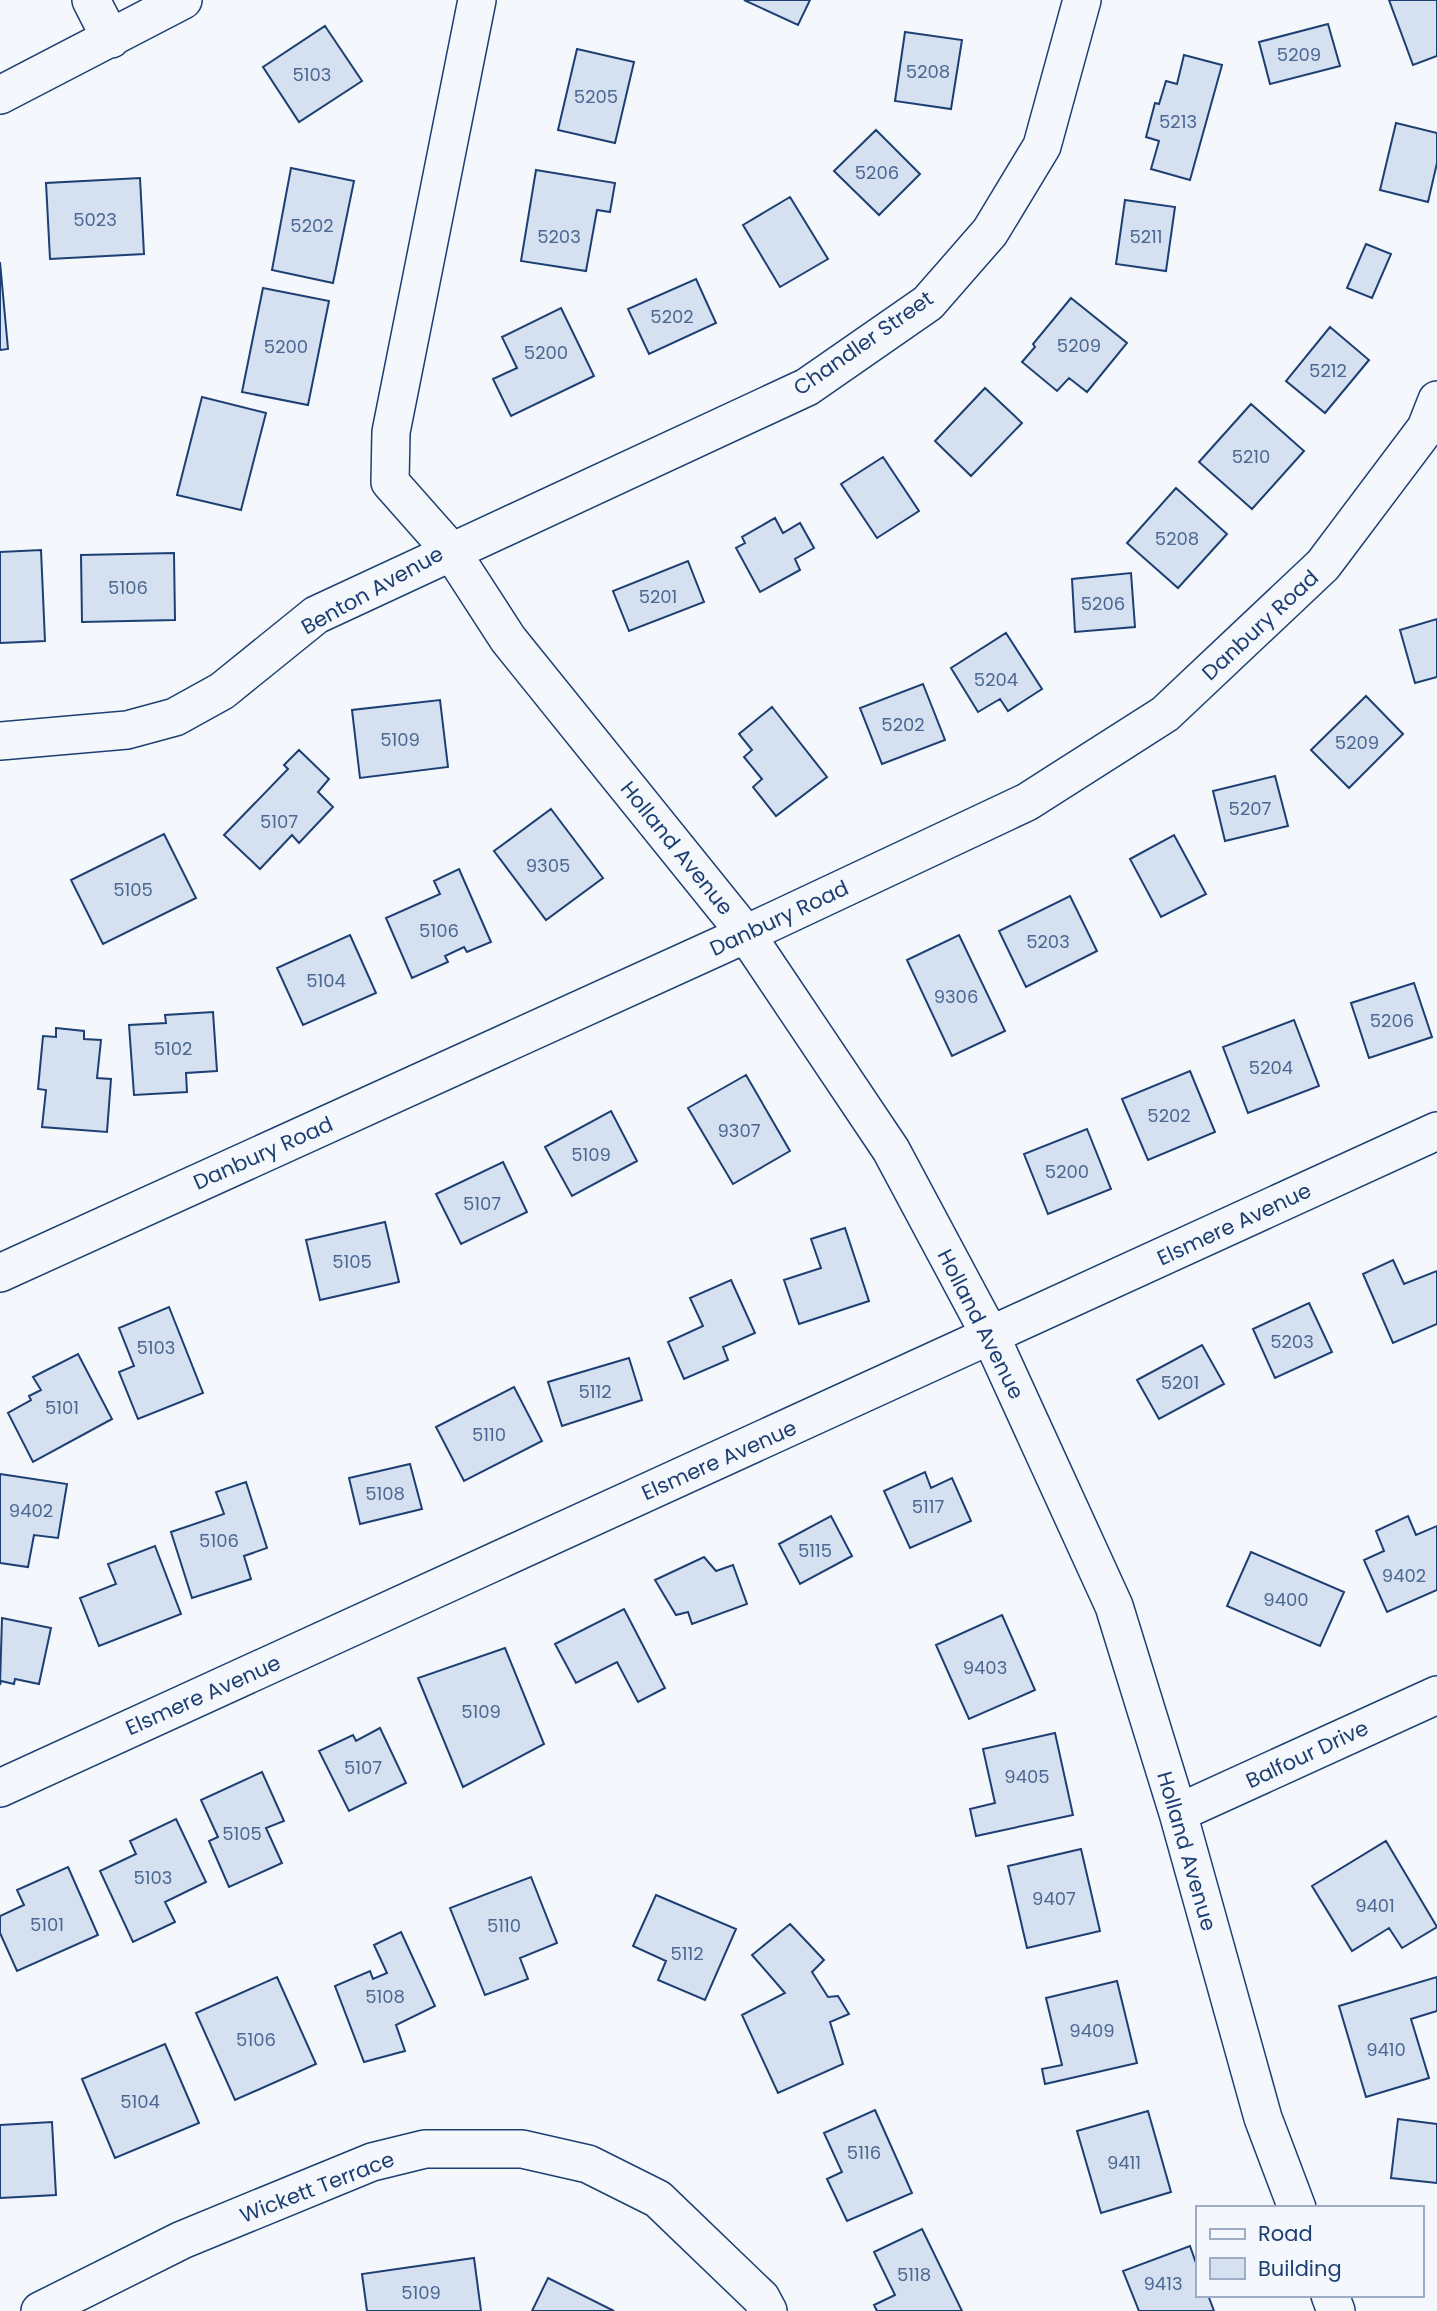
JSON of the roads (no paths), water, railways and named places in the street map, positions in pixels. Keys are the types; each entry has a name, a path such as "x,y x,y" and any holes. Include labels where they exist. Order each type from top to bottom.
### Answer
{"street":[{"path":"91,0 111,39"},
{"path":"0,95 183,0"},
{"name":"Benton Avenue","path":"0,741 127,730 175,717 222,691 316,615 451,551 390,482 391,432 477,0"},
{"name":"Chandler Street","path":"451,551 807,387 928,303 989,232 1042,146 1082,0"},
{"name":"Danbury Road","path":"0,1273 746,934 1027,802 1165,714 1323,565 1433,422"},
{"name":"Holland Avenue","path":"451,551 508,639 746,934 891,1150 990,1337 1114,1606 1178,1813 1263,2118 1296,2206"},
{"name":"Elsmere Avenue","path":"0,1788 1437,1131"},
{"name":"Balfour Drive","path":"1178,1813 1437,1695"},
{"name":"Wickett Terrace","path":"40,2311 182,2240 372,2162 425,2149 522,2149 588,2164 658,2199 761,2298 768,2311"}]}
